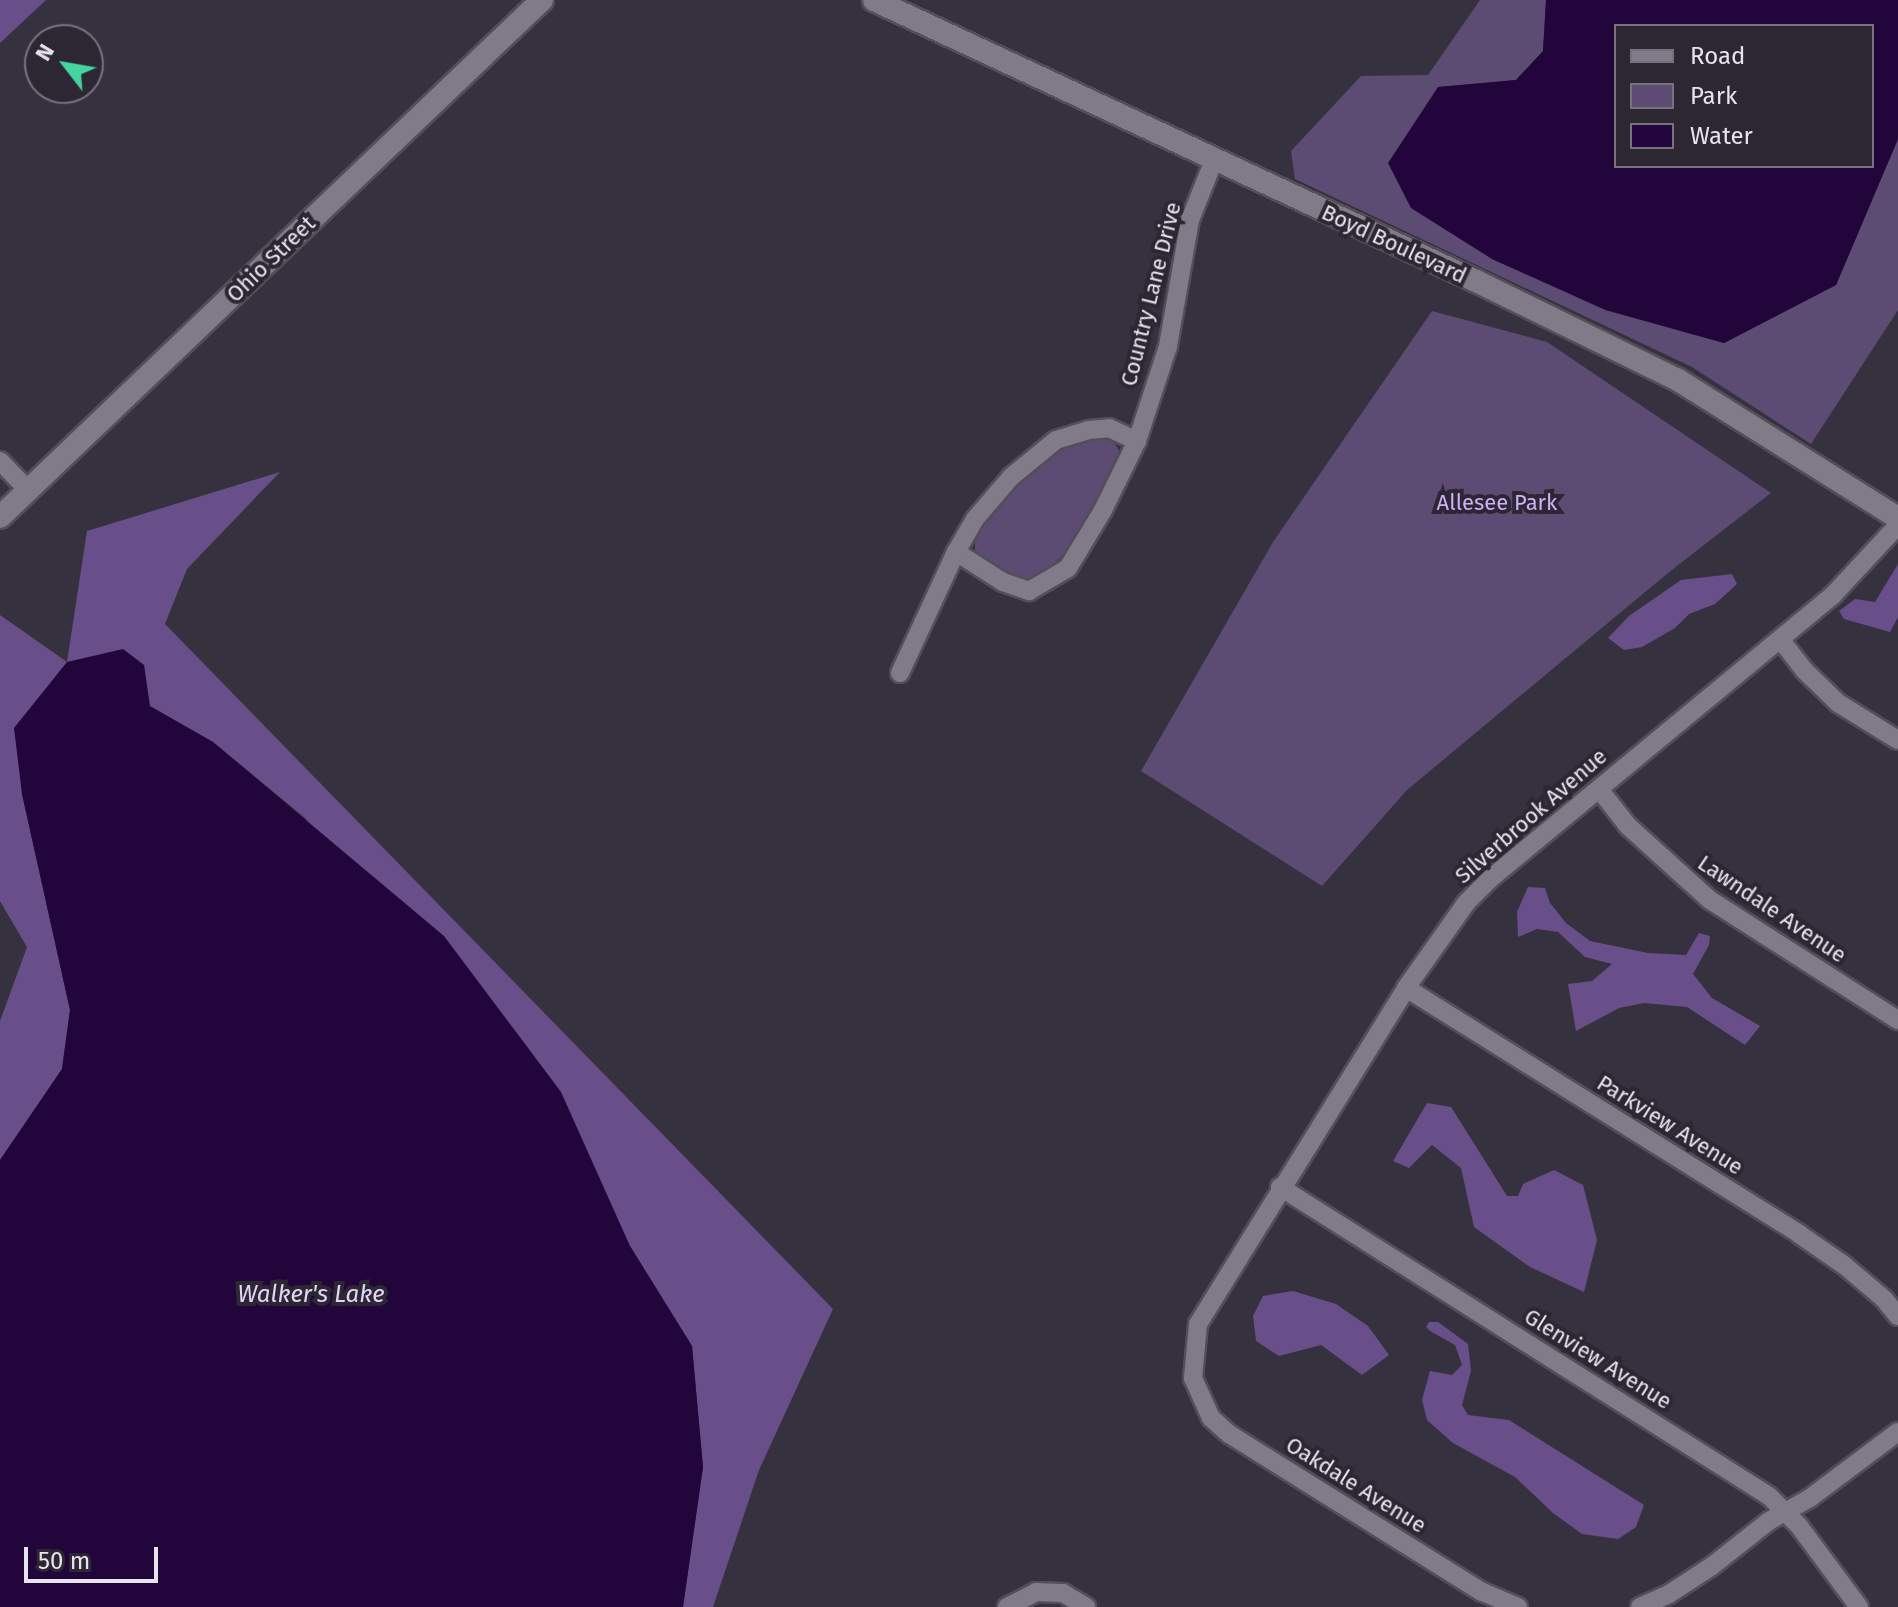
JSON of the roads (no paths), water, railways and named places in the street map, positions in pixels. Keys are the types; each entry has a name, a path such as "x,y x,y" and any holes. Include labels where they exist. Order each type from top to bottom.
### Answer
{"street":[{"name":"Ohio Street","path":"0,517 542,0"},
{"name":"Boyd Boulevard","path":"874,0 1678,380 1898,518"},
{"name":"Country Lane Drive","path":"956,552 1003,582 1029,591 1068,568 1103,510 1137,441 1168,346 1190,220 1214,160"},
{"path":"900,673 956,552 975,519 1011,477 1056,440 1088,430 1109,428 1137,441"},
{"path":"0,461 29,491"},
{"name":"Silverbrook Avenue","path":"1193,1378 1198,1324 1406,988 1467,902 1833,595 1898,525"},
{"path":"1780,639 1804,670 1838,703 1898,740"},
{"name":"Lawndale Avenue","path":"1599,789 1628,826 1710,900 1898,1020"},
{"name":"Parkview Avenue","path":"1406,988 1799,1234 1844,1265 1898,1316"},
{"name":"Glenview Avenue","path":"1280,1187 1748,1482 1785,1512 1859,1607"},
{"name":"Oakdale Avenue","path":"1193,1378 1211,1418 1229,1434 1482,1592 1518,1607"},
{"path":"1640,1607 1669,1594 1712,1566 1898,1432"},
{"path":"1007,1607 1036,1592 1063,1593 1086,1607"}],"water":[{"path":"1546,0 1898,0 1898,139 1836,285 1724,343 1606,310 1492,259 1411,208 1388,163 1438,87 1516,80 1543,51"},
{"name":"Walker's Lake","path":"123,649 144,665 150,706 213,742 444,936 561,1092 630,1246 692,1346 703,1467 683,1607 0,1607 0,1160 62,1069 70,1010 22,794 14,728 67,662"}],"park label":[{"name":"Allesee Park","path":"1497,503"}]}
